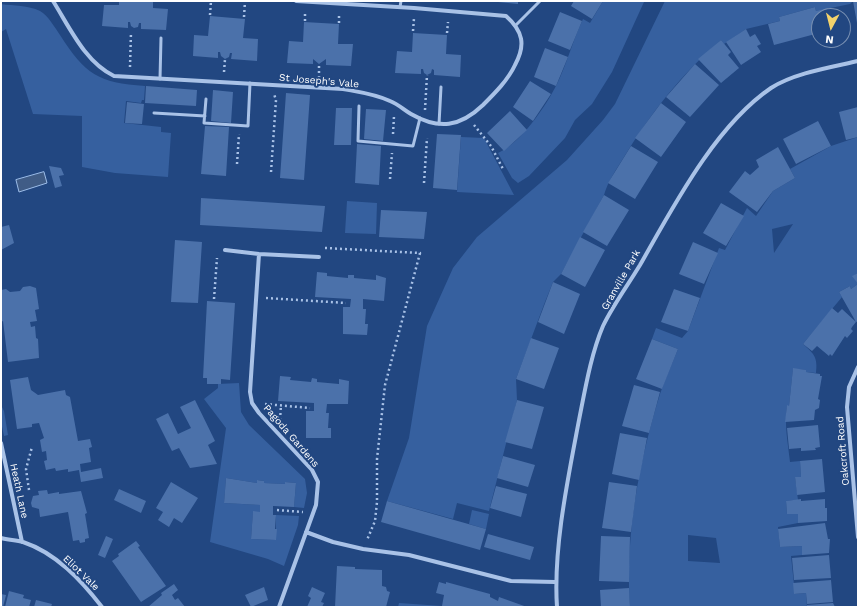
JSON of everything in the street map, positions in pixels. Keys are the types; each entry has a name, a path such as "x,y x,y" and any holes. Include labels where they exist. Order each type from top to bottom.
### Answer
{"street":[{"name":"St Joseph's Vale","path":"53,1 91,60 103,70 114,76 343,89 369,94 395,104 424,120 439,124 449,124 467,118 488,100 515,66 522,46 521,36 516,25"},
{"path":"296,1 353,2 506,16 516,25"},
{"name":"Granville Park","path":"557,607 556,582 564,505 572,455 591,366 604,326 687,185 734,121 755,100 773,87 797,77 858,61"},
{"path":"224,250 259,254 319,257"},
{"name":"Pagoda Gardens","path":"259,254 250,392 252,403 259,413 312,470 318,482 316,505 279,607"},
{"name":"Oakcroft Road","path":"858,367 849,387 847,407 858,537"},
{"name":"Heath Lane","path":"1,443 22,542"},
{"path":"306,532 333,542 363,549 409,555 511,581 556,582"},
{"name":"Eliot Vale","path":"1,538 22,542 36,548 60,563 74,574 102,607"}],"lane":[{"path":"400,1 400,7"},
{"path":"516,25 540,1"},
{"path":"160,79 161,38"},
{"path":"206,99 204,123 248,126 250,83"},
{"path":"439,124 442,87"},
{"path":"359,106 358,141 413,146 424,120"},
{"path":"154,114 205,116"}],"path":[{"path":"210,15 211,1"},
{"path":"244,17 245,1"},
{"path":"129,78 131,32"},
{"path":"424,183 424,120 427,75"},
{"path":"271,84 276,100 271,172"},
{"path":"390,179 395,104"},
{"path":"467,118 483,134 503,169"},
{"path":"237,164 240,125"},
{"path":"320,247 420,253 385,385 377,459 376,514 363,549"},
{"path":"214,299 217,258"},
{"path":"263,298 346,303"},
{"path":"260,403 310,408"},
{"path":"280,421 281,405"},
{"path":"29,490 26,469 32,447"},
{"path":"277,510 305,512"}],"shaded area":[{"path":"603,1 644,2 612,72 592,104 575,120 565,138 529,176 518,183 512,178 498,153 507,148 524,133 540,113 557,84 583,19 590,23"},
{"path":"665,1 853,1 850,4 831,8 815,7 779,17 780,21 746,29 724,44 721,40 680,80 645,125 612,176 604,195 561,274 553,282 516,379 517,400 489,511 457,503 453,519 387,501 409,438 427,326 453,268 477,237 567,160 603,120 615,104"},
{"path":"1,4 31,8 46,15 77,59 94,74 115,82 145,86 144,100 142,100 141,103 126,101 124,123 161,127 161,132 171,133 168,177 115,173 82,167 82,116 33,114 6,29 1,32"},
{"path":"461,137 484,138 514,195 457,192"},
{"path":"858,137 858,273 853,276 858,284 851,289 850,286 839,292 842,297 803,344 810,350 816,359 816,373 806,372 806,370 793,369 789,406 787,406 786,427 790,462 800,461 801,477 795,477 798,500 786,501 787,514 798,514 798,523 778,527 780,547 802,546 802,555 791,556 795,594 806,593 807,607 630,607 629,580 632,526 640,472 652,420 660,394 678,349 652,339 656,328 682,338 688,331 719,248 725,250 747,208 756,216 773,191 795,178 790,169 831,146","holes":["793,224 774,253 772,229","688,535 716,538 720,563 688,561"]},
{"path":"44,172 47,183 19,192 16,180"},
{"path":"347,201 377,203 376,234 345,233"},
{"path":"239,383 241,412 249,425 305,479 307,493 304,508 294,507 296,483 264,483 264,481 258,480 257,483 226,478 224,503 260,505 260,512 253,512 251,539 276,540 276,515 299,516 298,525 284,566 268,559 210,542 226,428 204,399 218,388 218,384"},
{"path":"1,405 4,411 8,435 4,436 1,422"},
{"path":"472,510 489,514 486,529 469,524"},
{"path":"399,603 442,606 446,607 398,607"}],"building":[{"path":"119,1 153,1 153,8 168,9 166,30 141,29 141,23 139,23 138,27 134,28 131,26 130,22 128,22 128,28 102,26 104,5 119,5"},
{"path":"518,1 518,4 498,2"},
{"path":"574,1 603,1 592,19 571,6"},
{"path":"853,1 858,1 858,23 857,23"},
{"path":"811,8 811,35 774,45 768,24 780,21 779,17"},
{"path":"560,12 582,21 570,50 548,41"},
{"path":"210,16 245,19 243,38 258,39 257,61 231,59 232,53 230,53 229,57 225,59 221,56 220,52 218,52 218,58 193,56 194,35 208,36"},
{"path":"304,22 339,24 338,44 353,44 351,66 326,65 326,59 319,64 313,59 313,64 287,63 289,41 303,42"},
{"path":"746,29 750,37 755,34 761,44 757,46 761,52 741,65 726,42"},
{"path":"413,33 447,35 446,54 461,55 460,77 434,75 434,70 432,69 431,73 427,75 424,73 423,69 421,69 421,74 395,73 397,51 412,52"},
{"path":"721,40 731,52 728,55 739,68 721,83 698,59"},
{"path":"545,48 568,57 556,86 534,77"},
{"path":"695,64 719,85 690,117 666,97"},
{"path":"530,81 551,94 533,121 513,107"},
{"path":"146,86 197,90 196,106 145,103"},
{"path":"213,90 233,92 231,123 211,121"},
{"path":"286,93 310,95 304,180 280,178"},
{"path":"127,102 144,104 142,124 125,123"},
{"path":"661,103 686,122 661,157 635,138"},
{"path":"858,107 858,137 846,140 839,112"},
{"path":"336,108 352,108 351,145 334,145"},
{"path":"366,109 386,110 383,141 364,139"},
{"path":"510,111 527,130 504,151 487,133"},
{"path":"818,121 831,146 796,164 783,139"},
{"path":"205,126 229,127 226,176 201,174"},
{"path":"437,134 461,135 457,190 433,188"},
{"path":"357,144 381,146 379,185 355,183"},
{"path":"631,146 658,162 635,199 608,183"},
{"path":"778,147 795,178 773,191 757,212 729,192 745,171 750,175 759,167 756,160"},
{"path":"49,166 61,168 64,175 59,176 62,186 55,188"},
{"path":"604,195 629,210 607,246 583,232"},
{"path":"201,198 325,206 322,232 200,225"},
{"path":"721,203 744,216 726,246 703,233"},
{"path":"381,210 427,212 424,239 379,237"},
{"path":"9,225 14,243 1,250 1,227"},
{"path":"580,237 605,250 585,287 561,274"},
{"path":"175,240 202,242 198,303 171,302"},
{"path":"693,242 718,253 704,284 679,274"},
{"path":"317,272 327,273 327,276 348,278 348,275 354,275 354,278 376,280 376,275 386,278 384,301 363,299 363,309 366,309 365,324 368,324 367,335 343,334 343,307 350,307 351,299 315,297"},
{"path":"858,273 858,284 852,276"},
{"path":"553,282 580,294 564,334 538,322"},
{"path":"858,284 858,321 856,322 839,292 850,286 851,289"},
{"path":"30,286 36,288 39,309 35,310 37,321 30,322 31,327 35,326 36,338 38,339 39,358 8,362 3,321 1,322 1,290 6,289 10,292 20,291 23,287"},
{"path":"674,289 700,298 688,331 661,322"},
{"path":"207,301 235,303 230,380 221,379 221,384 207,384 207,378 203,378"},
{"path":"832,308 838,313 842,309 856,322 851,329 853,331 847,338 845,336 832,356 830,354 829,356 817,346 812,351 803,344"},
{"path":"531,338 559,348 544,389 516,379"},
{"path":"652,339 678,349 662,389 636,379"},
{"path":"793,368 806,370 806,372 820,374 820,376 822,376 818,399 820,400 819,408 815,410 814,420 785,422 787,405 789,406"},
{"path":"280,376 291,377 290,380 311,382 312,378 317,379 317,382 339,384 339,379 349,381 348,404 327,404 326,413 329,413 328,428 331,428 331,438 306,438 306,411 314,411 314,403 278,401"},
{"path":"28,377 31,390 38,395 65,390 66,395 70,397 78,441 90,439 92,447 89,448 91,462 80,464 81,472 101,468 103,478 81,482 79,470 68,472 68,469 56,471 55,468 46,470 44,461 47,460 46,451 42,452 40,440 44,438 39,423 32,424 32,427 17,429 10,380"},
{"path":"634,385 660,392 649,433 622,426"},
{"path":"195,400 215,441 208,445 217,464 190,468 179,448 172,451 156,419 168,413 178,434 191,428 180,407"},
{"path":"517,400 544,407 532,449 505,442"},
{"path":"818,425 820,447 815,448 816,450 801,451 801,448 789,449 787,428"},
{"path":"620,433 647,438 639,480 612,474"},
{"path":"503,456 535,465 528,487 497,478"},
{"path":"822,459 825,492 797,495 795,477 801,477 800,461"},
{"path":"226,478 257,483 257,480 264,481 264,483 296,483 294,507 273,506 273,515 276,515 276,540 251,539 253,511 260,512 260,505 224,503"},
{"path":"171,482 198,498 182,523 174,518 169,527 158,520 163,512 156,508"},
{"path":"609,482 637,486 631,532 602,528"},
{"path":"496,486 527,494 521,517 490,508"},
{"path":"119,489 146,501 141,513 114,500"},
{"path":"47,490 48,494 81,491 87,513 85,514 89,538 85,539 85,542 80,543 79,540 73,541 68,512 40,517 39,509 32,507 31,503 33,496 39,495 38,491"},
{"path":"801,499 801,501 825,499 827,521 798,523 798,514 787,514 786,501"},
{"path":"387,501 486,529 480,550 381,522"},
{"path":"825,523 828,539 830,539 829,553 802,555 802,546 780,547 778,529"},
{"path":"488,534 534,547 530,560 484,547"},
{"path":"106,536 113,539 105,558 98,555"},
{"path":"601,536 630,537 629,582 599,581"},
{"path":"136,541 140,546 138,547 166,586 141,602 112,561 119,556 118,554"},
{"path":"829,555 831,578 794,580 792,558"},
{"path":"337,566 355,567 355,569 382,570 382,586 386,587 387,591 390,592 386,607 335,607"},
{"path":"831,580 833,602 807,604 806,593 794,594 793,583"},
{"path":"439,582 446,584 446,582 490,594 490,597 498,601 499,597 527,607 442,606 444,595 436,593"},
{"path":"174,584 178,590 172,595 175,600 178,598 185,607 148,607 162,595 161,593"},
{"path":"264,587 268,600 251,607 245,595"},
{"path":"312,587 325,593 321,602 324,603 322,607 307,607 311,598 308,596"},
{"path":"629,588 630,607 601,607 600,590"},
{"path":"9,591 24,595 23,598 31,600 29,607 5,607"},
{"path":"1,594 6,595 3,607 1,607"},
{"path":"36,600 52,604 51,607 34,607"},
{"path":"833,603 835,607 807,607 807,605"}]}
